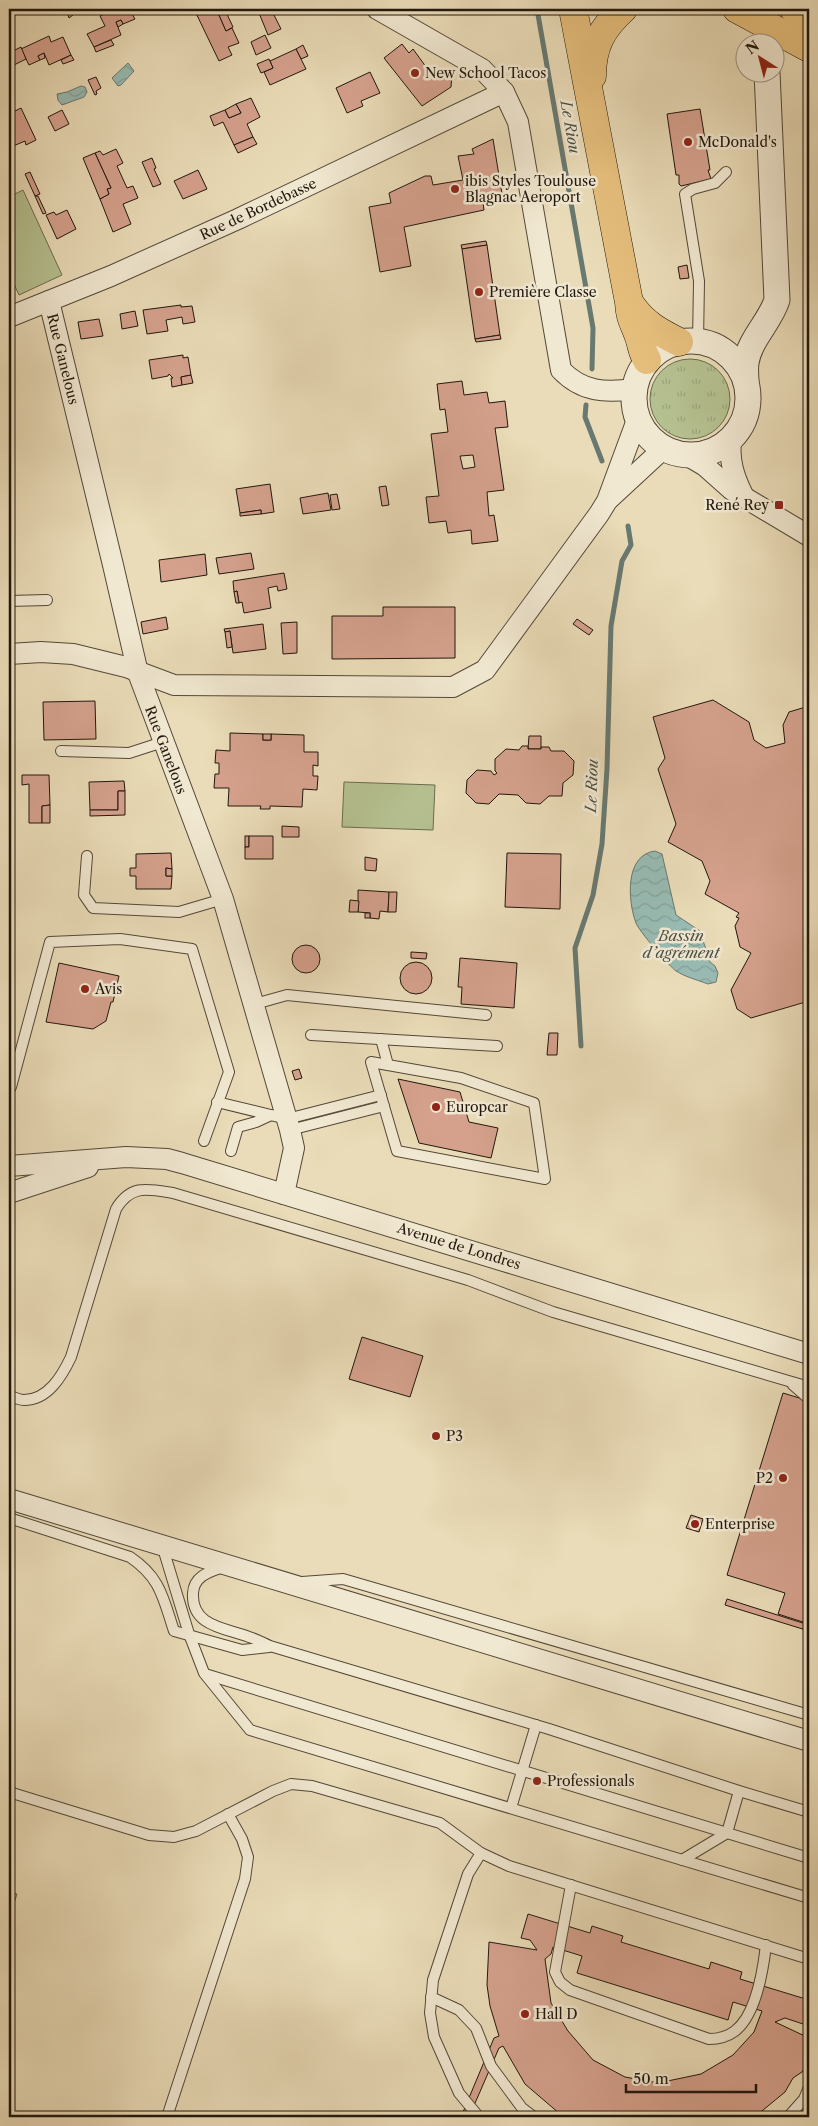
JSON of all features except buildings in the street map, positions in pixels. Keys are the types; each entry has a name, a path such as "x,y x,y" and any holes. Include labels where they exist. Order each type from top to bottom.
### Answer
{"highway":[{"path":"573,9 594,112 629,302 630,317 639,337 641,351 647,360"},
{"path":"594,112 592,66 596,43 608,22 624,9"},
{"path":"725,9 762,22"},
{"path":"737,9 809,48"},
{"path":"794,9 809,17"},
{"path":"629,302 646,324 697,343"}],"street":[{"path":"377,9 482,69 504,92 518,122 561,370 580,386 609,392 634,389"},
{"path":"746,382 746,362 753,344 772,313 777,300 768,82"},
{"name":"Rue de Bordebasse","path":"9,316 111,276 238,219 504,92"},
{"path":"775,277 763,307 750,327 742,334 657,352 647,360 640,371 634,389 634,409 637,420 648,437 663,449 688,456 705,466 732,490 809,536"},
{"name":"Rue Ganelous","path":"49,301 138,673 223,899 255,1004 283,1121 294,1148 284,1194"},
{"path":"688,456 709,454 720,448 743,424 747,413 748,393 743,373 731,357 697,343"},
{"path":"607,501 637,420"},
{"path":"731,438 732,474 744,497"},
{"path":"9,654 41,652 74,654 110,662 174,685 454,687 485,670 607,501 663,449"},
{"name":"Avenue de Londres","path":"9,1166 126,1157 167,1159 809,1354"},
{"name":"Avenue de Londres","path":"9,1193 69,1174 105,1160"},
{"path":"9,1498 809,1740"},
{"path":"564,1666 586,1683 809,1753"}],"lane":[{"path":"697,343 699,281 685,194 693,189 715,184 726,172"},
{"path":"9,601 47,600"},
{"path":"61,751 129,753 163,742"},
{"path":"86,856 84,895 93,908 179,912 223,899"},
{"path":"11,1087 50,942 120,939 192,949 229,1072 204,1141"},
{"path":"255,1004 287,995 486,1015"},
{"path":"311,1035 497,1046"},
{"path":"381,1039 388,1065"},
{"path":"371,1062 388,1065 461,1078 534,1103 545,1179 397,1151 371,1062"},
{"path":"217,1102 283,1121 381,1095"},
{"path":"231,1151 238,1127 256,1122 283,1121 384,1106"},
{"path":"9,1396 24,1400 35,1397 46,1392 60,1379 71,1357 116,1209 122,1199 128,1195 137,1190 148,1189 173,1193 468,1280 553,1312 809,1387"},
{"path":"786,1381 809,1399"},
{"path":"9,1518 130,1557 151,1574 159,1587 174,1631 242,1650 270,1646"},
{"path":"162,1545 184,1620 204,1673 250,1730 809,1898"},
{"path":"229,1564 210,1571 197,1580 193,1594 197,1612 211,1626 250,1637 270,1646 536,1725 738,1791 809,1812"},
{"path":"289,1582 343,1579 809,1715"},
{"path":"204,1673 809,1858"},
{"path":"511,1808 536,1725"},
{"path":"9,1792 148,1835 174,1837 196,1831 273,1791 291,1784 312,1786 440,1823 481,1853 509,1866 809,1959"},
{"path":"682,1860 727,1833 738,1791"},
{"path":"167,2117 245,1879 248,1858 242,1839 228,1814"},
{"path":"479,2117 459,2092 434,2037 430,2013 433,1980 468,1874 481,1853"},
{"path":"571,1885 555,1972 560,1982 570,1990 709,2039 722,2038 735,2031 747,2018 763,1973 766,1946"},
{"path":"431,1997 459,2010 476,2028 491,2066 522,2108 534,2117"},
{"path":"788,2117 804,2099 809,2087"}],"green space":[{"path":"23,190 62,275 19,295 9,273 9,197"},
{"path":"682,359 698,359 719,370 730,391 730,407 719,428 698,439 682,439 668,433 656,421 650,407 650,391 656,377 668,365"},
{"path":"344,782 435,785 433,830 342,827"},
{"path":"9,1891 17,1894 9,1919"}],"water":[{"path":"128,63 134,71 118,86 112,78"},
{"path":"81,86 85,87 87,92 84,97 62,105 58,100 57,94"},
{"name":"Bassin d’agrément","path":"655,851 662,854 676,915 700,931 710,962 715,966 718,973 716,982 708,984 676,971 654,948 636,923 630,892 633,870 645,854"}],"waterway":[{"name":"Le Riou","path":"537,9 593,328 592,369"},
{"name":"Le Riou","path":"586,405 585,417 602,461"},
{"name":"Le Riou","path":"581,1046 575,948 593,895 602,844 607,769 611,626 622,561 631,545 628,526"}],"place":[{"name":"New School Tacos","path":"415,73"},
{"name":"McDonald's","path":"688,142"},
{"name":"ibis Styles Toulouse Blagnac Aeroport","path":"455,189"},
{"name":"Première Classe","path":"479,292"},
{"name":"René Rey","path":"779,505"},
{"name":"Avis","path":"85,989"},
{"name":"Europcar","path":"436,1107"},
{"name":"P3","path":"436,1436"},
{"name":"P2","path":"783,1478"},
{"name":"Enterprise","path":"695,1524"},
{"name":"Professionals","path":"537,1781"},
{"name":"Hall D","path":"525,2014"}]}
